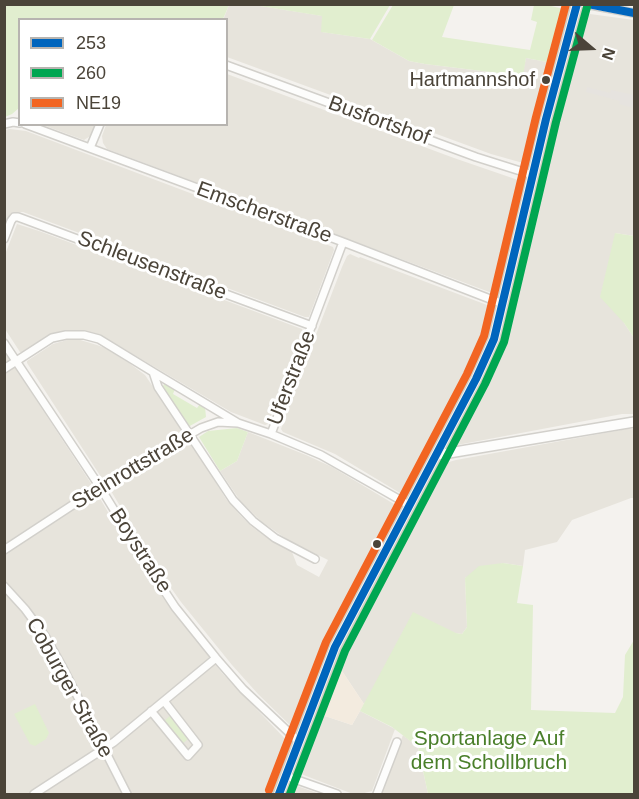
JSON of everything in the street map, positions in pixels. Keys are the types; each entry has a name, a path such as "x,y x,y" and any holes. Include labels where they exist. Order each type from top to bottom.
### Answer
{"main road":[{"path":"279,795 330,660 437,455 494,339 546,119 577,4"}],"street":[{"path":"585,4 634,13"},
{"name":"Busfortshof","path":"228,66 476,157 533,175"},
{"name":"Emscherstraße","path":"30,126 503,304"},
{"path":"90,148 99,126"},
{"name":"Schleusenstraße","path":"4,239 11,221 14,217 18,217 312,326"},
{"name":"Uferstraße","path":"343,242 271,434 321,455 410,505"},
{"path":"4,369 52,338 66,334 84,334 99,339 238,423"},
{"name":"Boystraße","path":"4,343 170,599 243,689 298,741"},
{"path":"153,372 158,387 233,500 253,521 275,538 315,559"},
{"name":"Steinrottstraße","path":"4,550 100,488 201,428 218,422 238,423 271,434"},
{"path":"437,455 634,422"},
{"name":"Coburger Straße","path":"4,586 45,636 127,795"},
{"path":"34,795 104,750 216,658"},
{"path":"151,711 188,756 198,746 164,701"},
{"path":"377,795 397,742"},
{"path":"286,776 337,795"}],"shaded area":[{"path":"229,5 254,5 323,16 322,32 370,39 409,61 425,64 522,76 526,58 547,62 542,99 528,160 523,163 491,154 228,57 228,18 224,18"},
{"path":"590,14 634,20 634,236 615,233 624,323 634,338 634,414 622,414 457,445 454,442 502,349 553,136 585,18"},
{"path":"228,74 518,180 521,188 499,293 492,293 107,149 102,136 106,126 228,126"},
{"path":"587,87 610,93 611,90 634,95 634,108 619,104 620,101 586,92"},
{"path":"46,126 96,126 92,135 84,140"},
{"path":"5,130 26,131 333,247 334,250 309,317 23,212 10,214 5,227"},
{"path":"17,224 302,329 303,332 268,424 265,425 231,412 93,333 74,330 56,334 20,352 5,329 4,257"},
{"path":"350,254 495,309 483,352 409,495 405,496 335,454 283,432 281,429 342,267"},
{"path":"77,339 105,348 145,375 183,431 103,480 27,363 53,344"},
{"path":"4,351 92,485 148,577 169,606 222,673 290,744 277,779 320,794 5,794"},
{"path":"634,429 634,498 572,520 557,542 525,550 523,566 503,563 465,578 467,627 462,634 456,633 364,704 338,665 442,464"},
{"path":"248,432 332,467 399,507 400,510 400,514 323,658 296,727 293,728 232,665 181,602 159,571 111,491 190,442 226,499 240,515 267,538 292,552 297,565 319,577 328,560 288,540 262,522 241,502 220,471 237,461"},
{"path":"338,665 364,704 352,725 319,714"},
{"path":"360,711 395,729 372,791 353,794 301,774 299,767 319,714 352,725"},
{"path":"403,735 418,747 428,794 380,794"}],"green space":[{"path":"5,4 229,4 223,18 18,18 18,109 5,117"},
{"path":"254,5 390,5 370,39 321,32 322,16"},
{"path":"393,5 454,5 442,37 530,50 537,22 531,20 534,5 564,9 555,47 547,62 526,58 523,76 409,61 372,40"},
{"path":"615,233 634,236 634,338 624,323 600,297"},
{"path":"164,384 175,389 173,394 197,408 200,404 205,407 206,417 188,427 162,388"},
{"path":"237,428 248,432 237,461 220,471 199,437 208,431"},
{"name":"Sportanlage Auf dem Schollbruch","path":"503,563 523,566 517,603 533,605 531,710 615,713 623,697 625,655 634,640 634,794 428,794 418,747 392,727 360,711 413,612 462,634 467,627 465,578 479,566"},
{"path":"35,704 49,733 46,739 35,746 30,744 14,714"},
{"path":"170,716 188,739 182,744 164,721"}],"transit line":[{"name":"NE19","path":"269,790 326,642 467,374 484,336 536,117 566,4"},
{"name":"253","path":"279,794 335,647 476,379 494,339 546,119 577,4"},
{"name":"253","path":"588,4 634,13"},
{"name":"260","path":"290,794 345,651 485,384 504,342 556,122 587,7"}],"place":[{"name":"Hartmannshof","path":"546,80"}]}
